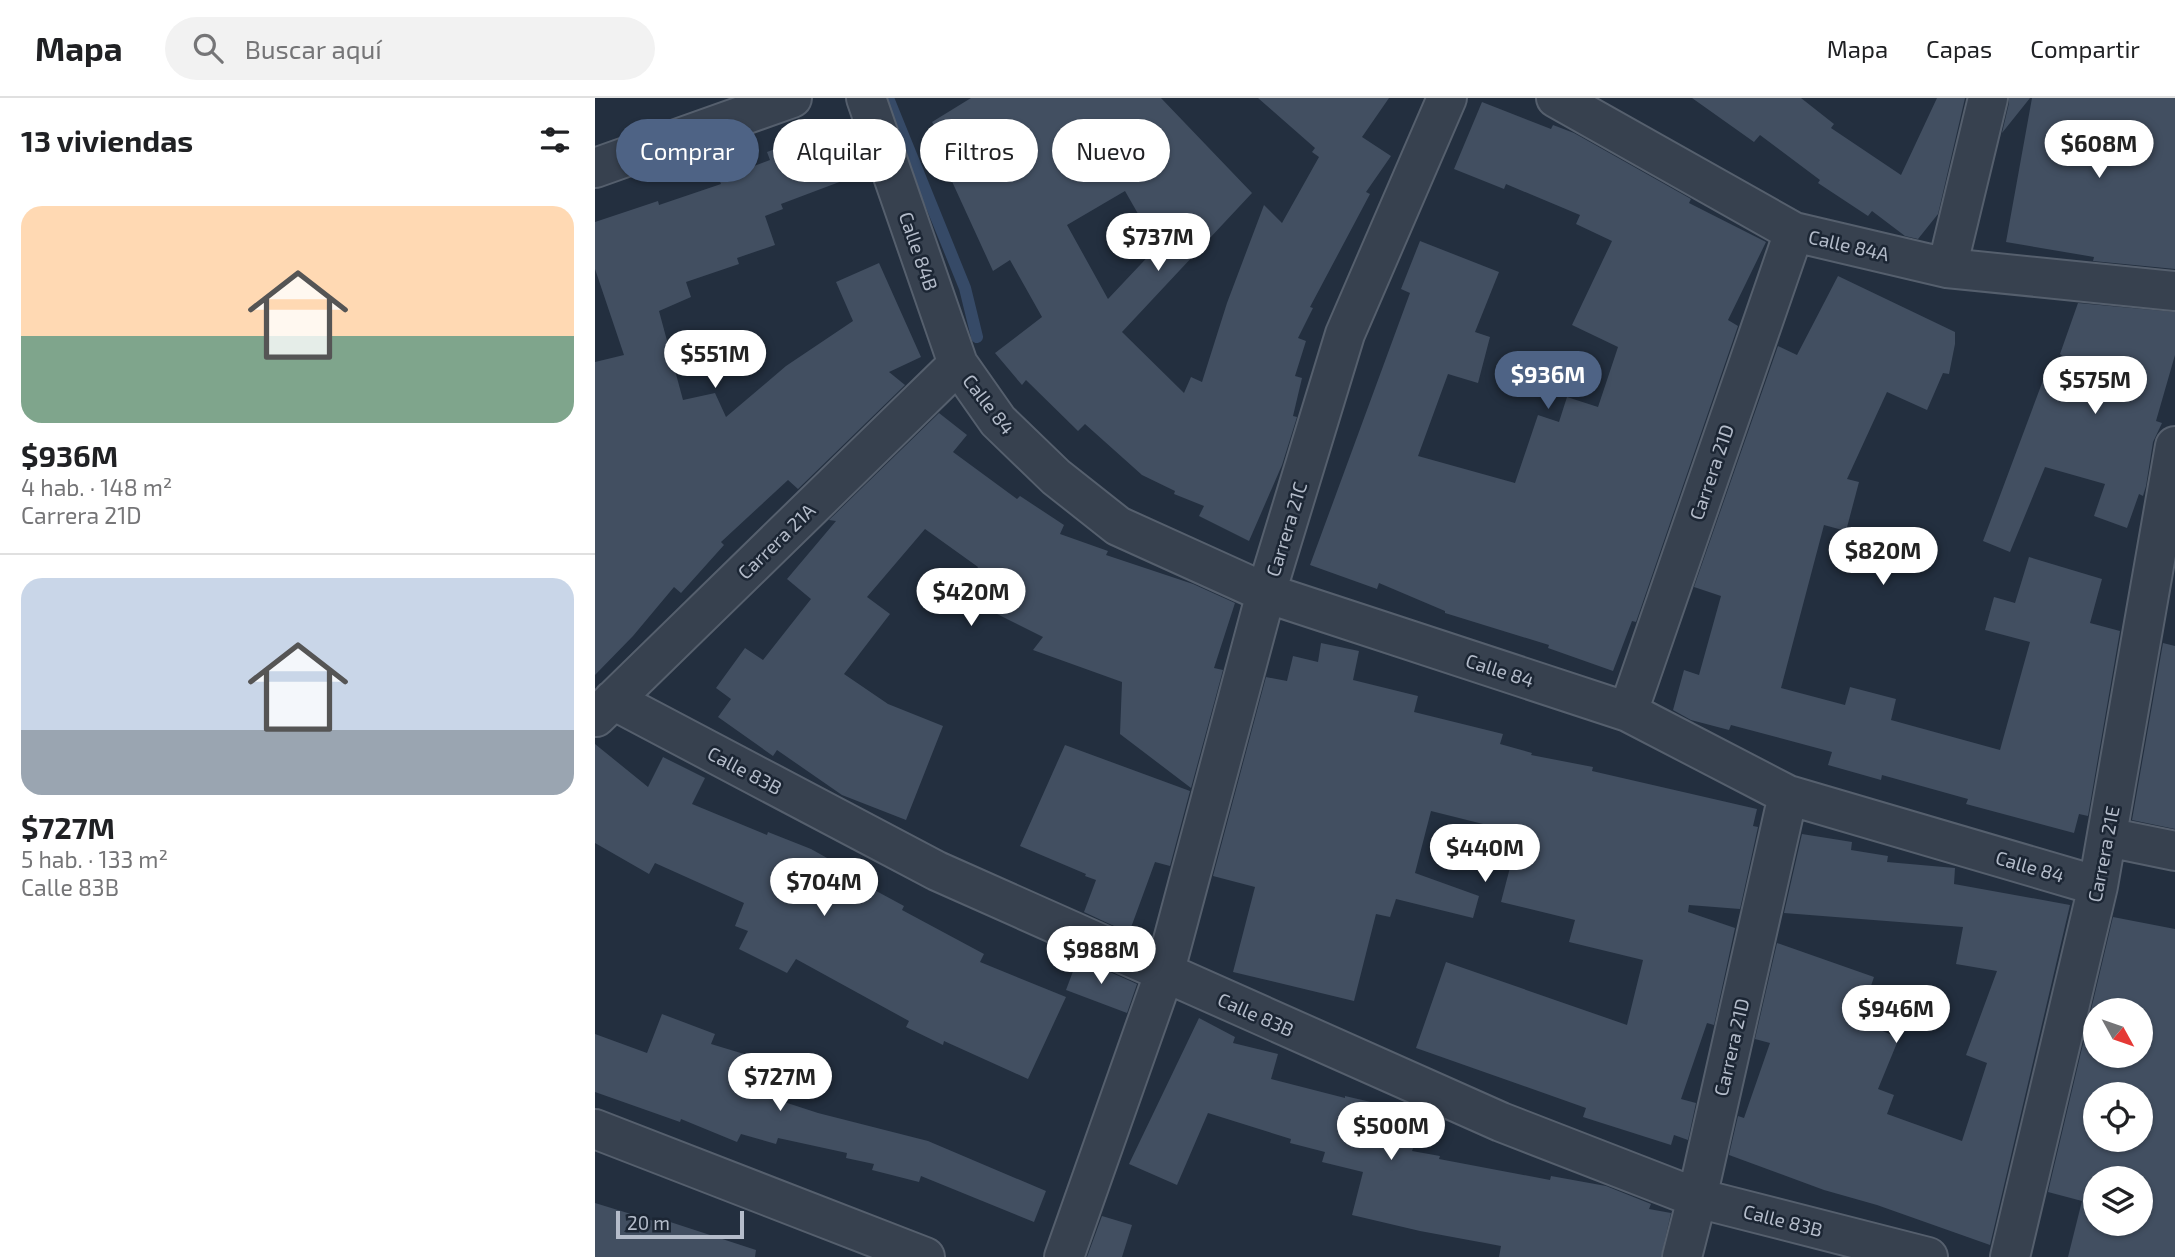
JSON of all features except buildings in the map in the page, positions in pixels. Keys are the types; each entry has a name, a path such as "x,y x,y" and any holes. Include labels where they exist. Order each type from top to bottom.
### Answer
{"street":[{"path":"595,168 792,98"},
{"name":"Calle 84B","path":"866,98 958,364"},
{"name":"Carrera 21C","path":"1063,1257 1164,974 1266,593 1345,334 1447,98"},
{"name":"Calle 84A","path":"1556,98 1794,232 1947,268 2175,291"},
{"path":"1947,268 1988,98"},
{"name":"Carrera 21D","path":"1628,712 1794,232"},
{"name":"Calle 84","path":"958,364 998,421 1056,477 1118,526 1266,593 1628,712 1787,795 2098,886"},
{"name":"Carrera 21A","path":"604,709 958,364"},
{"name":"Carrera 21E","path":"2010,1257 2098,886 2175,446"},
{"name":"Calle 83B","path":"604,709 937,871 1501,1122 1697,1198 1928,1257"},
{"name":"Carrera 21D","path":"1682,1257 1787,795"},
{"path":"2107,837 2175,850"},
{"path":"595,1129 925,1257"}],"waterway":[{"path":"888,98 965,288 977,337"}]}
